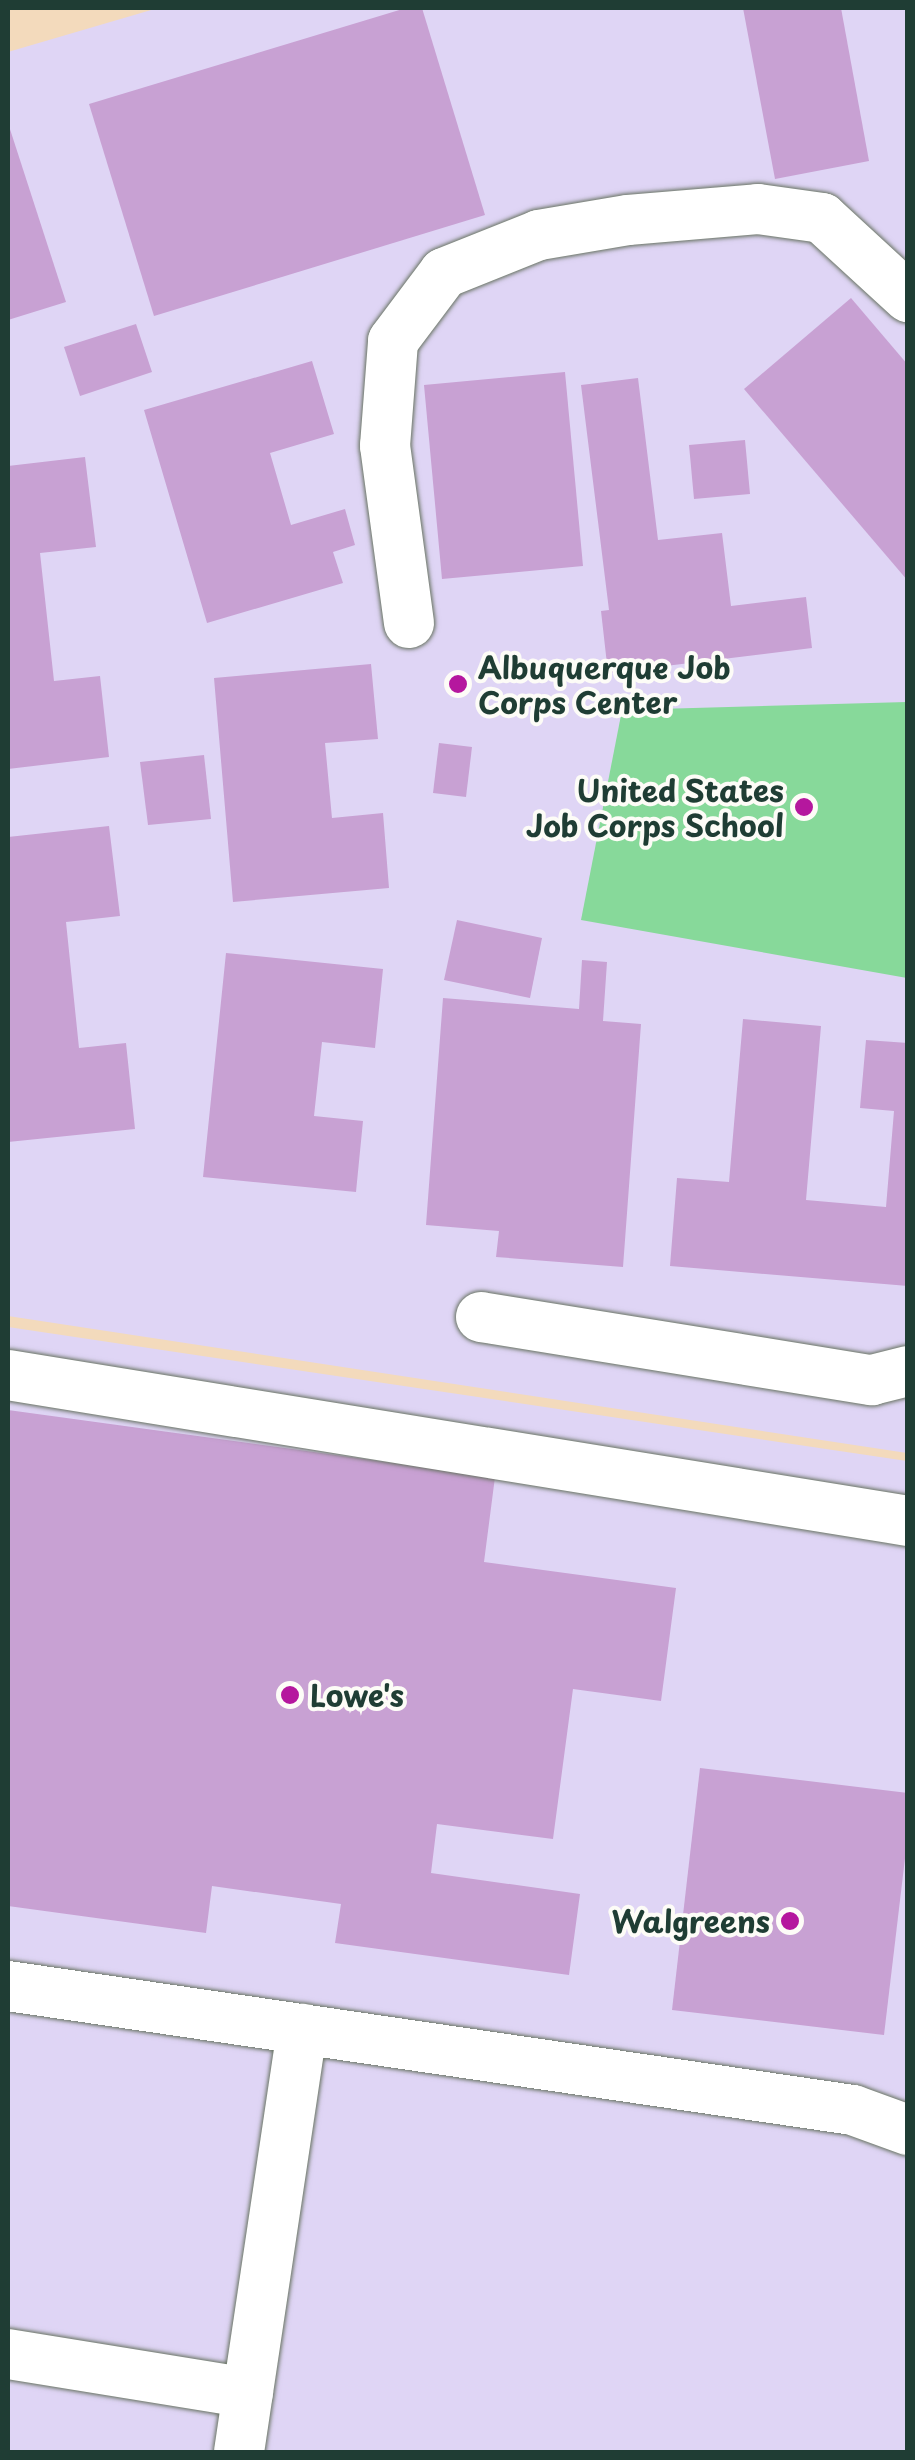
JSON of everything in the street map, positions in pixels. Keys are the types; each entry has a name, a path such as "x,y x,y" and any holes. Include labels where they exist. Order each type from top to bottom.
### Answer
{"lane":[{"path":"409,624 385,446 393,341 444,273 539,235 628,220 758,210 822,218 908,298"},
{"path":"481,1318 872,1380 908,1371"},
{"path":"8,1375 908,1521"},
{"path":"8,1986 853,2110 908,2130"},
{"path":"239,2452 302,2029"},
{"path":"8,2354 248,2393"}],"shaded area":[{"name":"Albuquerque Job Corps Center","path":"158,8 907,8 907,1453 8,1316 8,52"},
{"path":"8,1327 907,1461 907,2451 8,2452"}],"green space":[{"path":"907,702 907,978 581,920 622,710"}],"building":[{"path":"406,8 422,8 485,215 154,316 89,104"},
{"path":"743,8 841,8 869,161 775,179"},
{"path":"8,123 66,302 8,320"},
{"path":"851,298 908,365 908,581 744,389"},
{"path":"136,324 152,372 80,396 64,347"},
{"path":"312,361 334,434 270,453 291,525 345,509 355,545 333,552 343,583 207,623 144,410"},
{"path":"565,372 583,566 442,579 424,385"},
{"path":"638,378 658,540 722,533 731,606 806,597 812,648 608,673 601,611 609,610 581,385"},
{"path":"745,440 750,494 694,499 689,445"},
{"path":"85,457 96,547 40,553 54,681 100,676 109,757 8,769 8,466"},
{"path":"371,664 378,739 325,743 332,818 383,813 389,888 233,902 214,678"},
{"path":"439,743 472,747 466,797 433,793"},
{"path":"204,755 211,819 148,825 140,762"},
{"path":"109,826 120,916 66,922 79,1048 126,1043 135,1129 8,1142 8,837"},
{"path":"457,920 542,938 530,998 444,980"},
{"path":"226,953 383,969 375,1048 322,1042 314,1116 363,1121 356,1192 203,1177"},
{"path":"582,960 607,962 603,1021 641,1024 623,1267 496,1257 499,1231 426,1225 443,998 579,1009"},
{"path":"743,1019 821,1026 806,1200 886,1207 894,1111 860,1108 866,1040 908,1043 908,1286 670,1266 677,1178 729,1182"},
{"name":"Lowe's","path":"8,1410 495,1477 484,1562 676,1588 661,1701 573,1689 553,1839 437,1824 431,1873 580,1894 569,1975 335,1943 341,1904 212,1886 206,1933 8,1906"},
{"name":"Walgreens","path":"700,1768 908,1793 908,1833 884,2035 672,2010"}],"place":[{"name":"Albuquerque Job Corps Center","path":"458,684"},
{"name":"United States Job Corps School","path":"804,807"},
{"name":"Lowe's","path":"290,1695"},
{"name":"Walgreens","path":"790,1921"}]}
